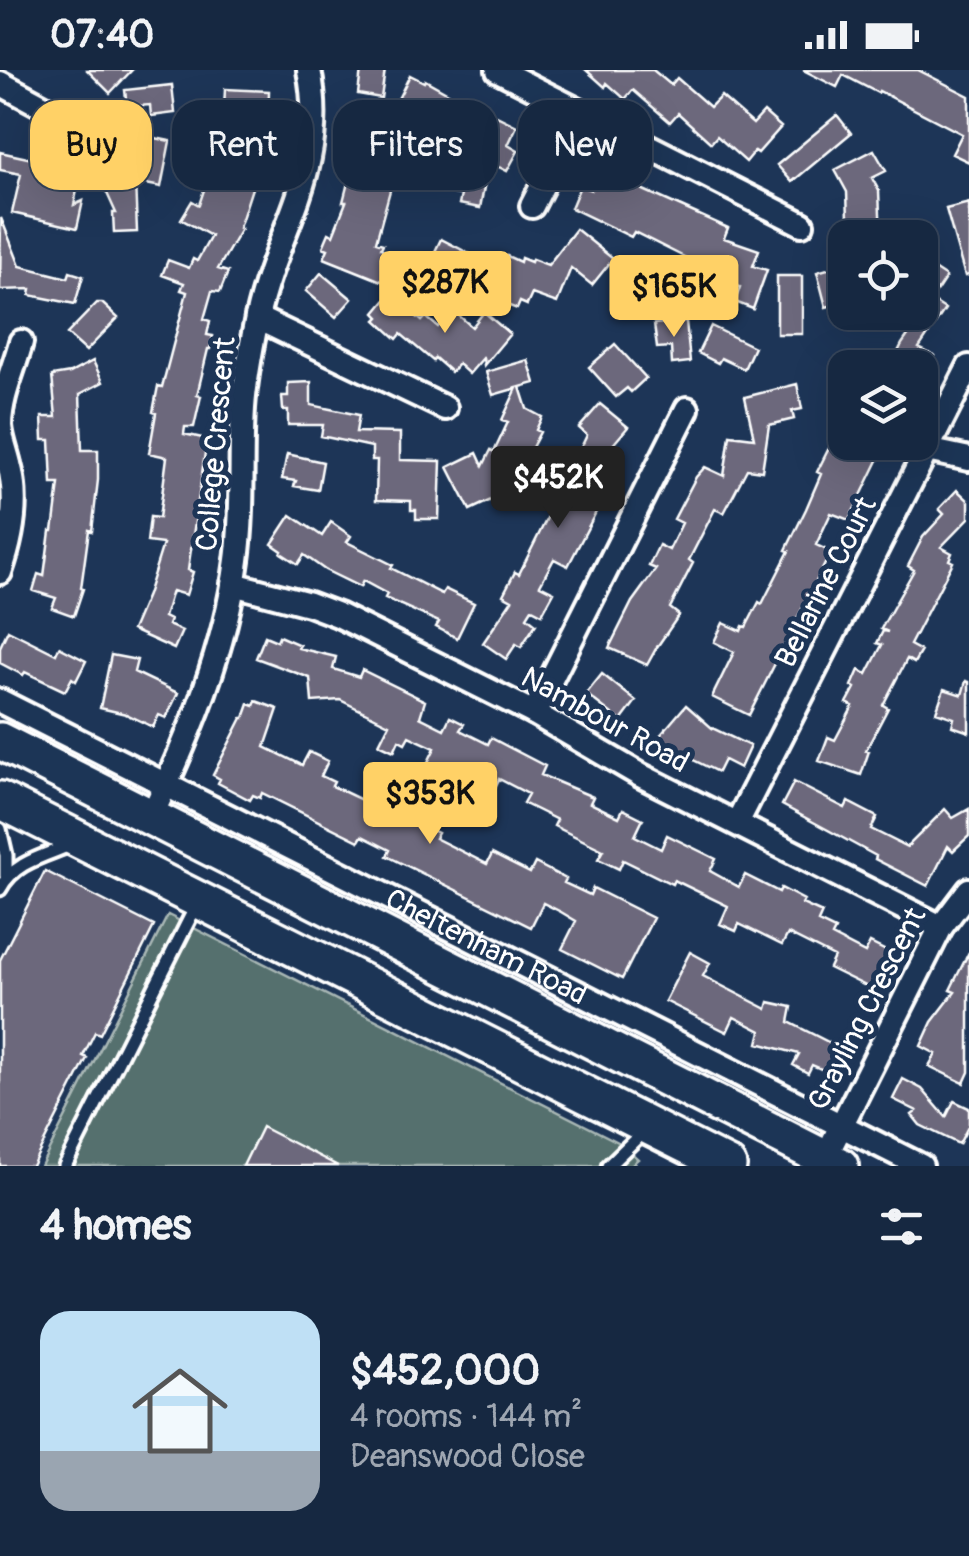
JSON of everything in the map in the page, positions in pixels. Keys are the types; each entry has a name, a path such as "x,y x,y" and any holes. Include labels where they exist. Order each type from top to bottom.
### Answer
{"main road":[{"name":"Cheltenham Road","path":"0,741 828,1163"},
{"path":"0,800 728,1166"}],"street":[{"name":"College Crescent","path":"151,818 209,684 227,619 240,537 247,371 265,287 309,166 314,112 309,70"},
{"path":"498,70 557,100"},
{"path":"0,84 30,100"},
{"path":"652,148 802,224"},
{"path":"532,206 540,190"},
{"path":"257,318 445,408"},
{"path":"0,572 10,540 13,484 0,427 2,406 21,342"},
{"name":"Bellarine Court","path":"938,428 969,367"},
{"path":"534,713 687,409"},
{"path":"938,452 969,458"},
{"name":"Bellarine Court","path":"737,824 922,460"},
{"name":"Nambour Road","path":"233,584 338,615 534,713 622,766 941,927"},
{"name":"Cheltenham Road","path":"0,700 921,1166"},
{"name":"Grayling Crescent","path":"828,1163 840,1125 941,927 969,890"}],"lane":[{"path":"0,829 6,855 6,876 0,889"},
{"path":"6,876 21,865 80,841"},
{"path":"65,1166 200,900"},
{"path":"608,1166 650,1127"}],"green space":[{"path":"168,915 620,1143 638,1159 630,1166 41,1166"}],"building":[{"path":"87,70 132,70 110,93"},
{"path":"361,70 385,70 381,98 358,94"},
{"path":"586,70 653,70 671,85 677,78 710,107 721,96 753,124 764,112 781,127 746,162 717,136 711,143 678,113 670,122 652,106 652,100 645,100 633,90 625,99 607,83 605,87"},
{"path":"803,70 918,70 969,96 969,162 952,154 962,134 843,75 837,87"},
{"path":"410,75 461,100 398,100"},
{"path":"172,85 172,113 152,116 152,100 126,100 125,90"},
{"path":"225,89 269,91 269,100 224,100"},
{"path":"837,115 851,133 792,182 777,165"},
{"path":"498,117 517,126 508,145 518,151 507,171 498,166"},
{"path":"152,137 170,141 161,187 152,185"},
{"path":"874,150 886,171 872,178 879,191 880,220 848,218 847,192 835,170"},
{"path":"0,152 30,159 30,190 77,190 74,205 83,201 77,228 12,213 21,174 0,170"},
{"path":"135,190 137,232 114,233 116,213 106,191"},
{"path":"204,190 251,190 241,229 218,269 228,272 220,292 212,291 204,319 210,321 207,335 213,336 197,395 201,396 194,427 185,427 184,434 207,439 188,570 193,572 186,595 172,591 164,617 170,620 168,625 182,631 174,649 132,630 163,544 147,542 150,517 159,518 167,457 149,453 158,386 162,387 187,292 181,290 184,283 162,275 168,260 189,268 211,236 181,219 192,201 199,205"},
{"path":"346,190 390,190 376,242 383,244 381,248 393,259 384,282 324,258 328,249 323,247 329,233 333,235"},
{"path":"484,190 480,208 459,204 461,195 441,192"},
{"path":"578,190 643,190 728,228 724,238 759,250 753,266 767,270 753,309 735,302 740,287 691,269 694,262 634,232 631,237 571,208"},
{"path":"969,203 969,275 965,276 946,209"},
{"path":"1,218 20,266 68,278 70,272 83,276 75,304 30,295 31,289 0,290"},
{"path":"576,229 613,259 592,285 571,268 557,303 532,294 527,305 520,302 517,309 442,275 443,268 430,262 441,239 500,274 507,256 520,262 521,258 531,262 532,259 548,265"},
{"path":"828,269 828,306 826,307 817,272"},
{"path":"938,272 946,277 938,289"},
{"path":"321,273 352,299 336,317 306,291"},
{"path":"777,276 802,276 802,334 777,334"},
{"path":"390,295 422,321 426,317 438,327 449,314 453,317 456,313 472,327 484,312 510,334 484,365 483,358 469,374 458,364 451,372 401,334 397,339 376,320 379,317 375,313"},
{"path":"97,303 118,318 86,351 67,334"},
{"path":"686,321 690,362 672,364 671,347 657,348 654,324"},
{"path":"711,326 754,347 744,369 698,353"},
{"path":"912,330 931,330 919,348 923,350 899,350"},
{"path":"615,344 646,378 631,392 627,388 616,397 589,367"},
{"path":"528,360 535,383 520,387 527,409 542,417 536,430 540,432 515,480 509,478 502,495 470,510 448,467 477,453 483,466 491,450 494,452 508,422 502,420 517,388 493,395 486,372"},
{"path":"93,361 103,382 80,394 82,450 98,450 98,480 83,589 74,616 52,608 56,598 33,591 38,574 44,576 59,484 52,484 50,440 43,440 42,417 56,417 52,376 70,373"},
{"path":"311,382 311,405 359,415 356,432 400,433 400,460 441,461 439,519 416,519 411,501 376,500 377,460 372,460 372,447 321,436 323,425 288,425 288,410 283,410 282,396 288,396 288,383"},
{"path":"797,384 802,409 792,411 794,419 769,425 762,471 747,469 724,513 715,509 670,608 679,615 647,665 609,648 632,602 656,569 649,566 659,545 669,550 682,523 674,519 696,477 705,467 724,476 730,435 754,438 745,397"},
{"path":"600,404 628,427 599,461 616,469 610,482 604,479 591,507 597,510 568,566 554,559 540,585 554,592 542,614 532,609 527,617 536,624 521,647 516,644 506,659 483,643 512,600 503,595 515,572 519,574 549,514 550,505 536,498 544,483 560,491 587,435 579,428"},
{"path":"828,450 828,460 878,460 849,520 831,513 816,545 831,552 795,623 800,625 790,644 786,642 749,715 712,697 734,652 714,642 723,623 741,631 759,602 762,604 789,551 786,550 821,474 817,472"},
{"path":"287,454 323,462 318,490 294,486 296,481 282,479"},
{"path":"957,490 969,501 969,518 941,547 952,553 949,560 953,562 910,645 921,651 914,663 907,659 883,705 888,708 866,750 869,751 861,775 819,761 828,737 835,740 853,706 847,703 859,670 867,674 882,645 877,643 883,631 888,632 881,629 914,570 908,566 923,537 944,514 939,509"},
{"path":"291,515 322,536 331,522 351,536 347,542 393,565 391,568 442,594 445,589 474,603 457,638 436,627 439,622 385,598 387,594 363,581 360,587 304,555 298,564 281,553 272,544"},
{"path":"8,630 56,654 59,647 86,661 76,681 72,678 65,691 0,663 0,647"},
{"path":"265,636 277,641 279,636 300,645 298,648 336,657 333,669 359,677 362,670 425,701 420,717 444,729 450,717 464,724 460,730 488,744 491,738 545,766 541,775 593,797 590,803 619,817 623,809 643,819 635,836 661,849 667,835 716,859 710,871 739,887 745,875 804,900 802,904 822,913 818,922 835,930 832,936 865,953 870,943 892,954 874,990 829,968 834,957 788,934 782,945 739,924 736,931 720,924 728,906 623,860 619,869 598,859 603,850 554,826 557,820 523,803 528,794 499,779 487,805 471,797 478,782 452,769 444,778 425,768 435,748 409,736 405,743 399,740 394,751 379,744 389,724 340,700 312,702 310,678 256,658"},
{"path":"111,655 137,660 134,672 178,693 166,718 159,715 153,727 126,714 100,708"},
{"path":"602,674 636,701 621,721 586,694"},
{"path":"966,681 969,732 952,726 954,718 936,712 944,689 962,695"},
{"path":"256,701 278,709 265,747 302,765 309,752 328,761 321,776 334,782 332,786 370,804 376,792 396,801 392,810 438,833 435,838 487,864 492,854 530,873 535,863 566,879 564,883 590,895 593,888 653,918 622,979 562,949 576,921 543,903 531,927 387,856 390,850 362,836 359,841 262,793 260,798 253,795 250,800 218,783 220,779 213,775 249,704 254,706"},
{"path":"686,705 712,728 750,746 740,768 724,760 718,772 679,753 677,756 657,739"},
{"path":"794,782 845,808 848,802 877,817 871,829 907,847 945,809 953,818 969,809 969,836 953,851 948,846 928,886 782,805"},
{"path":"45,871 154,926 100,1034 95,1032 83,1056 87,1058 32,1166 0,1166 0,960"},
{"path":"690,952 710,963 703,976 767,1009 769,1002 792,1007 789,1022 840,1048 828,1072 812,1065 808,1073 793,1065 799,1054 758,1043 761,1031 734,1017 727,1032 665,1001"},
{"path":"969,952 969,1072 964,1083 929,1066 936,1054 921,1046 932,1022 955,992 950,990"},
{"path":"903,1079 922,1089 946,1117 954,1101 969,1108 969,1125 959,1144 920,1125 912,1115 917,1111 893,1099"},
{"path":"262,1127 338,1166 243,1166"}]}
